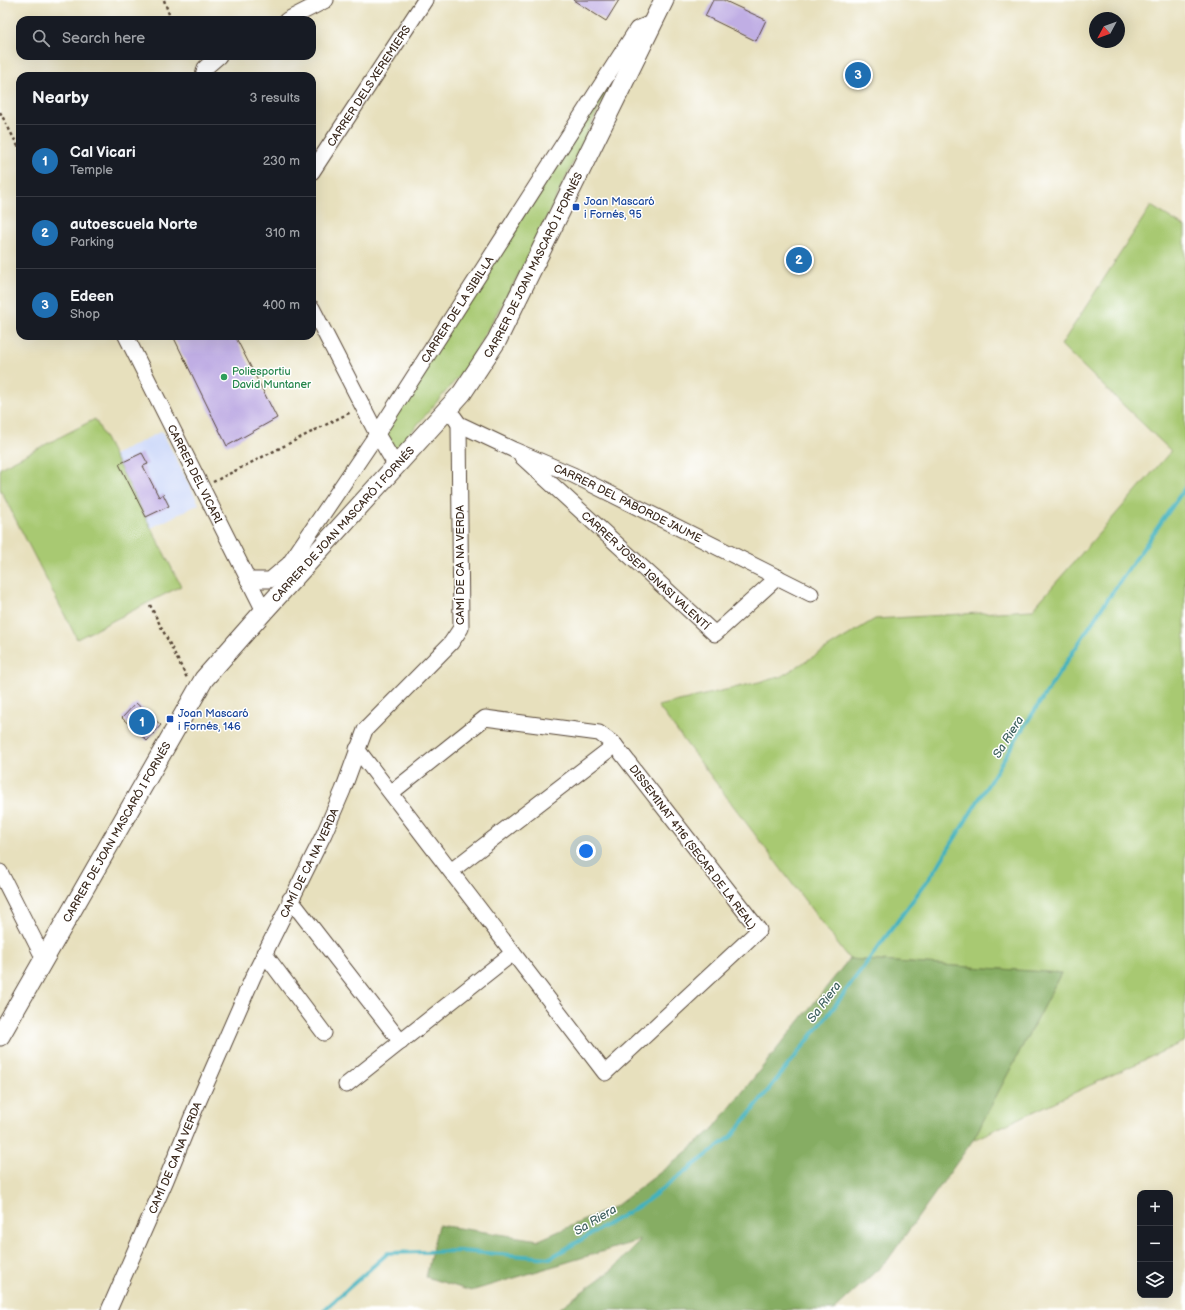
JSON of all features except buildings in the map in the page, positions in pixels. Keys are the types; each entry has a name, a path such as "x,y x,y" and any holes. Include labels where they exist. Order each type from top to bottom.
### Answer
{"street":[{"path":"295,16 326,0"},
{"name":"CARRER DELS XEREMIERS","path":"316,166 425,0"},
{"name":"CARRER DE JOAN MASCARÓ I FORNÉS","path":"0,1036 204,679 462,394 497,340 664,0"},
{"name":"CARRER DE LA SIBIL·LA","path":"248,580 270,580 290,564 377,434 637,29 653,22"},
{"path":"204,72 215,60"},
{"path":"316,316 377,434 396,466"},
{"name":"CARRER DEL VICARI","path":"128,340 264,611"},
{"path":"448,408 459,424"},
{"name":"CARRER DEL PABORDE JAUME","path":"459,424 514,450 573,475 811,594"},
{"name":"CAMÍ DE CA NA VERDA","path":"109,1310 264,953 324,834 343,790 365,730 451,643 461,628 459,424"},
{"name":"CARRER JOSEP IGNASI VALENTÍ","path":"514,450 715,634 778,577"},
{"name":"DISSEMINAT 4116 (SECAR DE LA REAL)","path":"357,749 605,1073 759,930 615,745 599,733 485,718 391,793"},
{"path":"451,872 615,745"},
{"path":"0,872 44,959"},
{"path":"290,899 401,1042"},
{"path":"264,953 324,1033"},
{"path":"346,1085 513,953"}],"path":[{"path":"164,0 170,16"},
{"path":"0,112 16,142"},
{"path":"202,487 363,406"},
{"path":"150,605 195,695"}],"shaded area":[{"path":"162,431 199,504 151,528 114,455"}],"green space":[{"path":"619,66 525,263 466,368 393,453 382,433"},
{"path":"1151,206 1185,227 1185,1041 973,1140 1061,973 849,959 658,706 780,677 875,619 1032,610 1171,451 1061,345"},
{"path":"95,419 181,586 77,639 0,489 0,468"},
{"path":"849,959 1061,973 973,1140 887,1261 834,1310 557,1310 613,1269 641,1240 471,1291 426,1277 438,1225 539,1240 616,1206 674,1162 712,1130"}],"waterway":[{"name":"Sa Riera","path":"324,1310 388,1253 459,1251 550,1258 644,1203 732,1136 828,1015 936,869 1018,736 1103,606 1185,488"}],"place":[{"name":"Edeen","path":"858,75"},
{"name":"Joan Mascaró i Fornés, 95","path":"576,207"},
{"name":"autoescuela Norte","path":"799,260"},
{"name":"Poliesportiu David Muntaner","path":"224,377"},
{"name":"Joan Mascaró i Fornés, 146","path":"170,719"},
{"name":"Cal Vicari","path":"142,722"}]}
